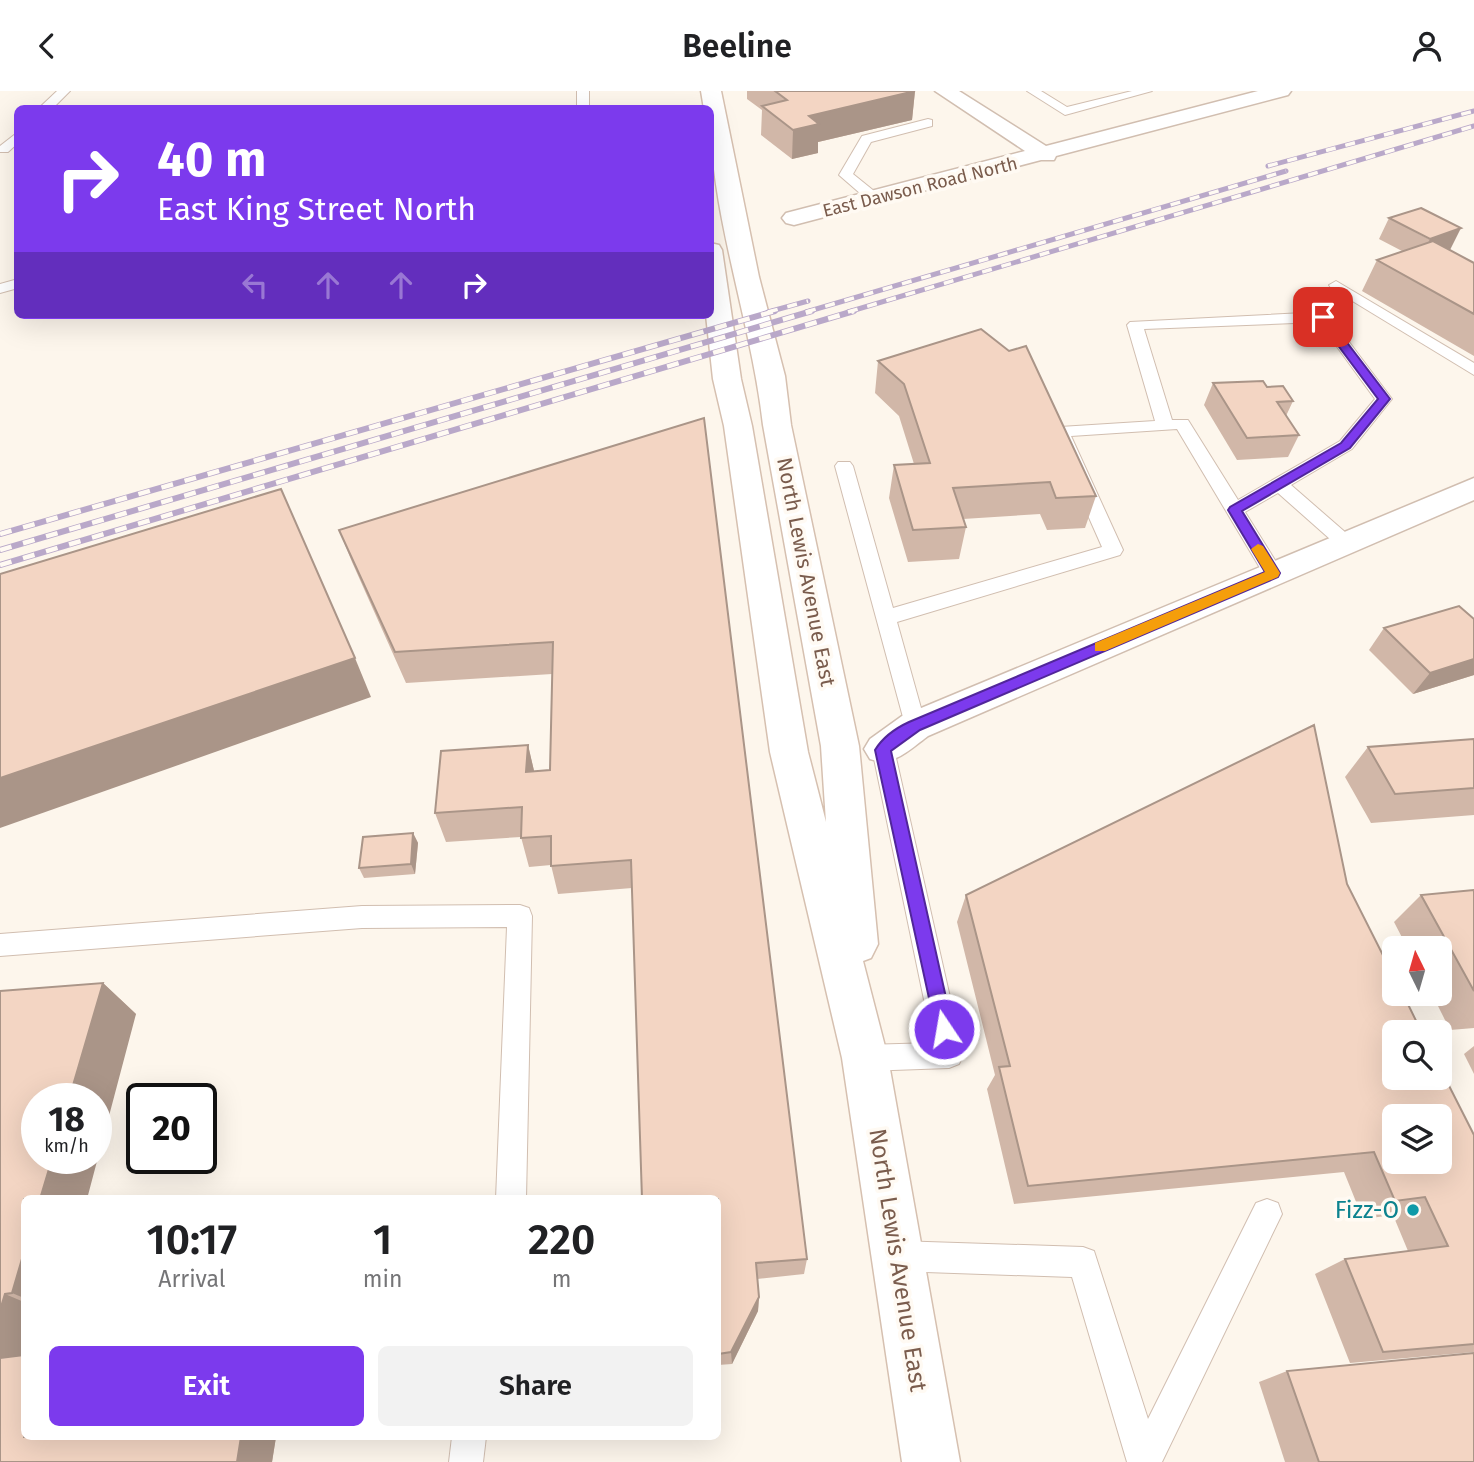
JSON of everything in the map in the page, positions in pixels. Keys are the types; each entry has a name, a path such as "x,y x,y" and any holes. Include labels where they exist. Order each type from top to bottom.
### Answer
{"main road":[{"name":"East Dawson Road North","path":"944,91 1046,155"},
{"name":"East Dawson Road North","path":"794,218 1046,155 1281,91"},
{"name":"North Lewis Avenue East","path":"714,111 747,277 771,376 777,425 840,746 865,1058 931,1462"},
{"name":"North Lewis Avenue East","path":"714,280 727,379 738,426 789,752 865,1058"},
{"path":"883,750 904,731 915,726 1474,488"}],"lane":[{"path":"48,105 64,91"},
{"path":"1033,91 1065,111 1146,91"},
{"path":"874,198 846,175 866,139 928,123"},
{"path":"1336,285 1474,370"},
{"path":"1165,425 1135,325 1323,317 1384,399 1346,446 1234,510"},
{"path":"885,618 1113,549 1060,432 1182,424 1273,573"},
{"path":"844,466 915,726"},
{"path":"1279,484 1346,543"},
{"path":"865,1058 949,1055 883,750"},
{"path":"0,945 362,917 520,916 511,1195"},
{"path":"1144,1462 1267,1214"},
{"path":"897,1256 1083,1262 1144,1462"},
{"path":"466,1462 469,1440"}],"building":[{"path":"775,91 915,91 809,116 819,124 793,130 762,106 787,100"},
{"path":"1421,208 1461,228 1430,239 1389,218"},
{"path":"1433,241 1474,263 1474,314 1377,260"},
{"path":"981,329 1009,351 1026,346 1096,496 1056,498 1050,482 953,488 966,527 913,530 894,465 930,463 904,384 878,361"},
{"path":"1263,381 1267,387 1283,386 1293,401 1277,402 1299,435 1247,438 1213,383"},
{"path":"704,418 807,1259 756,1263 759,1297 731,1352 721,1354 721,1195 642,1195 631,860 551,866 551,836 521,838 522,807 435,813 441,751 528,745 526,772 550,770 553,642 395,652 339,530"},
{"path":"281,489 355,658 0,778 0,574"},
{"path":"1459,606 1474,619 1474,659 1430,673 1384,628"},
{"path":"1314,725 1347,884 1382,953 1382,1006 1409,1006 1416,1020 1382,1020 1382,1090 1451,1090 1474,1135 1474,1344 1383,1352 1345,1259 1448,1246 1425,1197 1395,1201 1383,1174 1452,1174 1452,1104 1382,1104 1382,1171 1374,1152 1028,1186 999,1067 1010,1066 966,895"},
{"path":"1474,739 1474,788 1395,794 1368,747"},
{"path":"413,833 411,864 359,868 363,837"},
{"path":"1474,890 1474,991 1452,951 1452,936 1444,936 1421,895"},
{"path":"103,983 74,1083 21,1083 21,1174 48,1174 41,1195 21,1195 21,1262 12,1293 5,1294 0,1310 0,991"},
{"path":"1474,1353 1474,1462 1319,1462 1287,1371"},
{"path":"21,1355 21,1440 241,1440 237,1462 0,1462 0,1358"}],"railway":[{"path":"1268,166 1474,111"},
{"path":"848,312 1474,126"},
{"path":"806,312 1286,171"},
{"path":"768,312 808,301"},
{"path":"0,534 775,311"},
{"path":"0,550 812,311"},
{"path":"0,565 854,311"}],"slow traffic":[{"path":"1100,647 1273,573 1258,549"}],"place":[{"name":"Fizz-O","path":"1413,1210"}],"route":[{"path":"944,1029 883,750 904,731 915,726 1273,573 1234,510 1346,446 1384,399 1323,317"}]}
